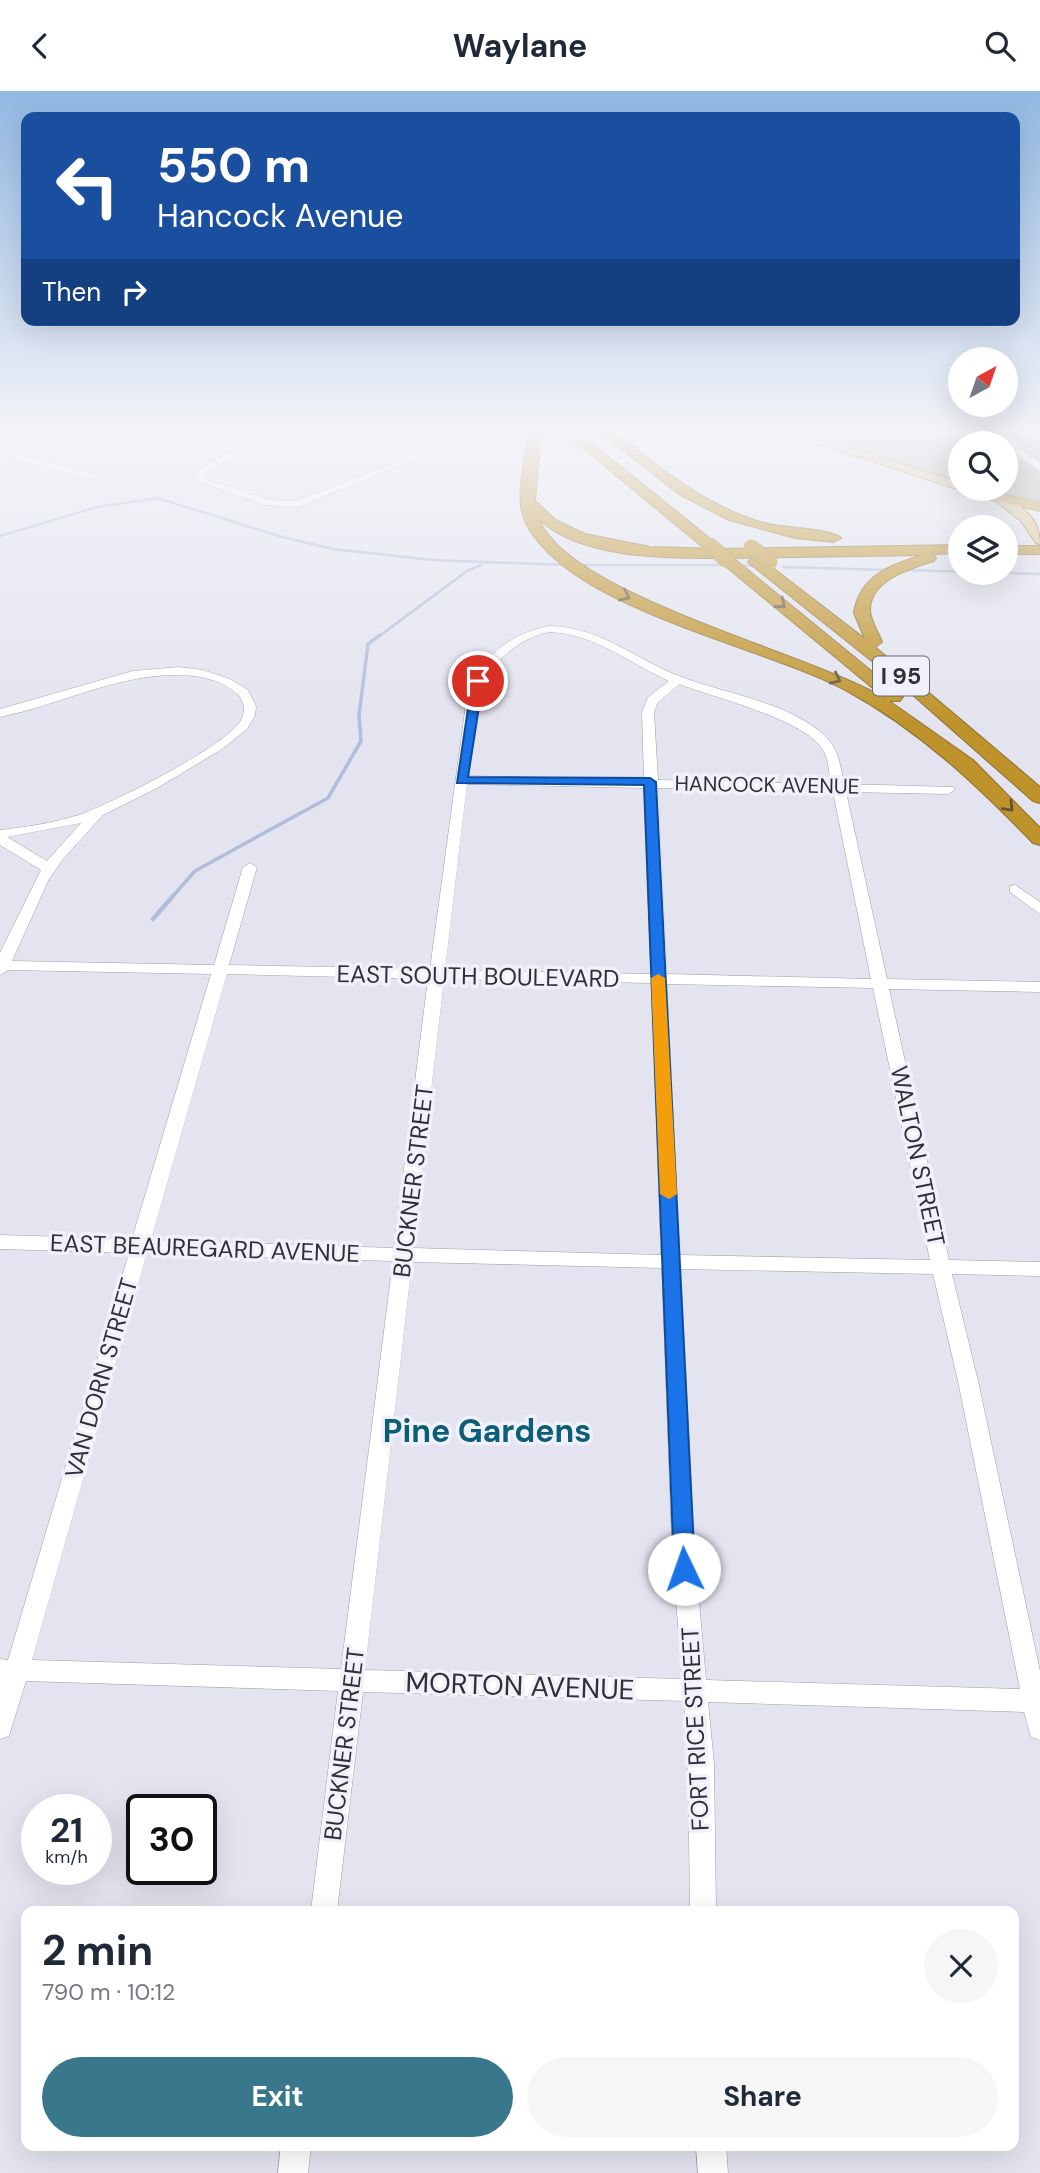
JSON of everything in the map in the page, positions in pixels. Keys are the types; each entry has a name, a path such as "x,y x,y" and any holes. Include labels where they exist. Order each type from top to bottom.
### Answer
{"highway":[{"path":"537,527 543,539 564,559 595,580 642,603 852,687 898,713 977,774"},
{"path":"560,527 603,544 643,551 708,554 948,552"},
{"name":"I 95","path":"687,527 886,690 977,774 1040,839"},
{"path":"723,527 874,642 950,704 1040,796"},
{"path":"766,527 787,533 853,539 948,538"},
{"path":"1018,539 1037,543"},
{"path":"1018,547 1037,543"},
{"name":"I 95","path":"745,546 1040,796"},
{"path":"874,642 864,623 862,606 876,582 908,565 948,555"}],"main road":[{"path":"1029,527 1037,543"}],"street":[{"name":"BUCKNER STREET","path":"325,1906 461,780 478,681 523,635 550,629 578,632 677,680"},
{"path":"0,713 51,702 112,678 152,672 209,675 233,685 248,699 251,710 248,718 228,740 99,812 55,826 0,837"},
{"name":"FORT RICE STREET","path":"677,680 652,700 648,712 683,1545 701,1764 703,1906"},
{"name":"WALTON STREET","path":"677,680 806,728 831,752 1037,1701 1040,1729"},
{"name":"HANCOCK AVENUE","path":"461,780 948,790"},
{"path":"1,967 48,868 99,812"},
{"path":"0,837 48,868"},
{"name":"VAN DORN STREET","path":"0,1728 9,1670 139,1247 250,867"},
{"path":"1015,889 1040,910"},
{"name":"EAST SOUTH BOULEVARD","path":"1,967 1040,987"},
{"name":"EAST BEAUREGARD AVENUE","path":"0,1242 1040,1269"},
{"name":"MORTON AVENUE","path":"9,1670 1037,1701"},
{"path":"293,2173 295,2151"},
{"path":"711,2151 713,2173"}],"waterway":[{"path":"0,536 30,527"},
{"path":"250,527 333,549 433,560 566,565"},
{"path":"378,637 467,571 481,565"},
{"path":"580,565 723,565"},
{"path":"743,565 752,566"},
{"path":"783,567 888,570"},
{"path":"903,570 1040,574"},
{"path":"172,897 195,871 328,798 361,741 359,715 368,644 380,635"},
{"path":"153,919 173,896"}],"slow traffic":[{"path":"658,978 669,1194"}],"district":[{"name":"Pine Gardens","path":"487,1431"}],"route":[{"path":"478,681 474,689 461,780 650,782 680,1425 684,1569"}]}
